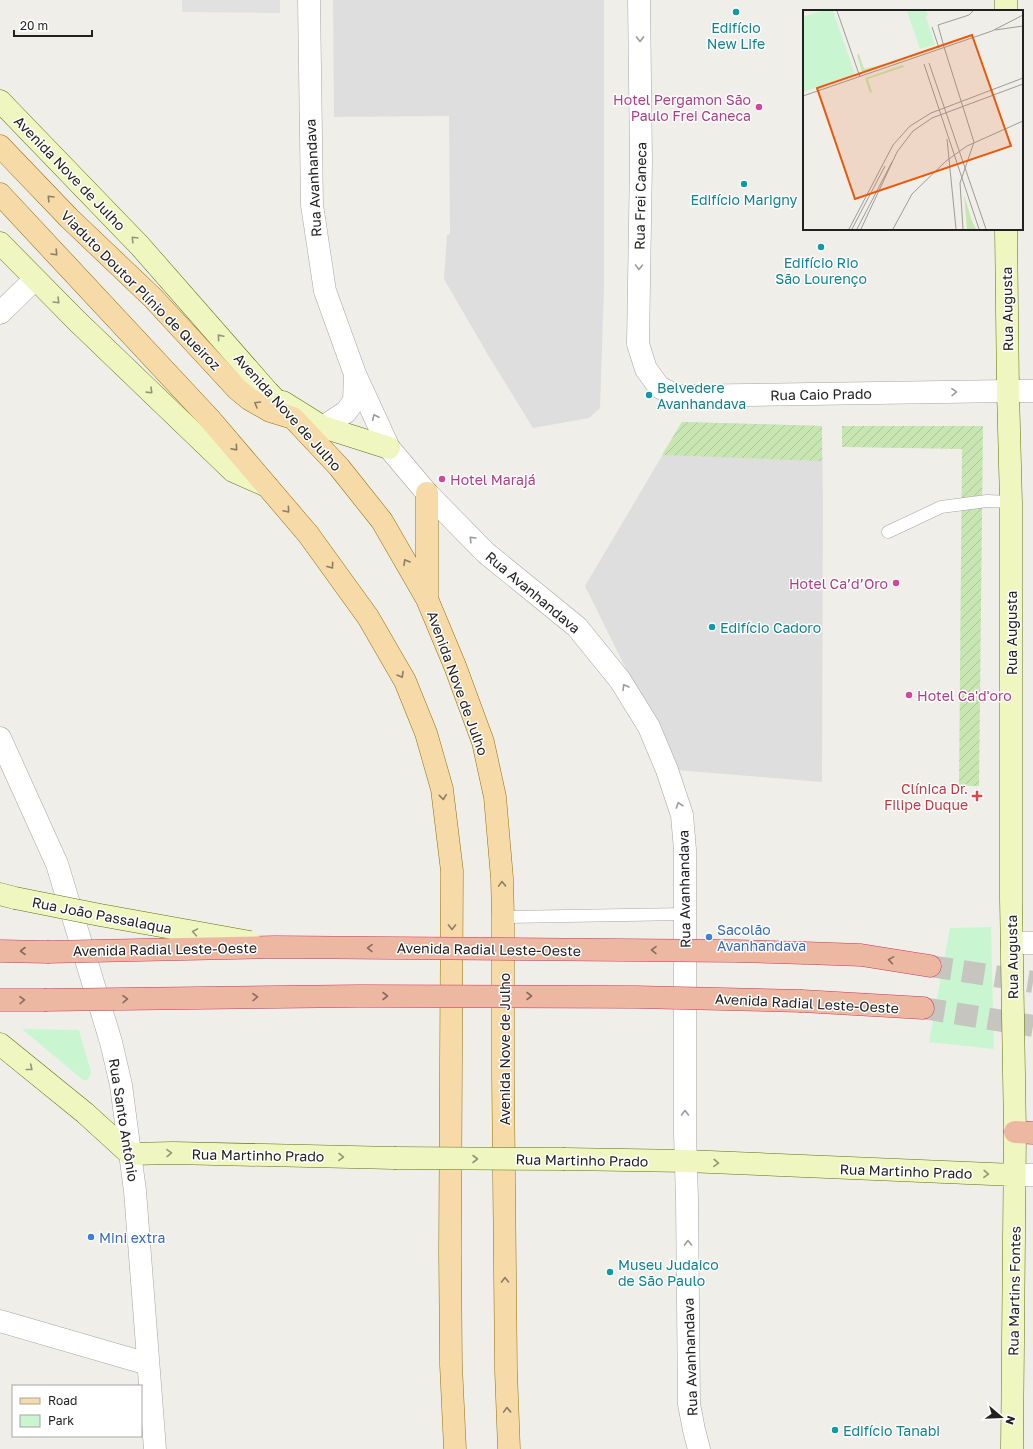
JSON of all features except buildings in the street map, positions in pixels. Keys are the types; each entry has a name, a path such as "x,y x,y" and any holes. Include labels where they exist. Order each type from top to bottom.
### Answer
{"highway":[{"name":"Avenida Radial Leste-Oeste","path":"0,951 47,952 275,947 726,951 861,955 930,966"},
{"name":"Avenida Radial Leste-Oeste","path":"0,1000 383,996 636,997 802,1001 923,1008"}],"main road":[{"name":"Avenida Nove de Julho","path":"0,101 140,246 268,392 339,467 382,521 428,599 455,666 483,742 495,797 502,878 506,1371 509,1449"},
{"name":"Viaduto Doutor Plínio de Queiroz","path":"0,146 69,218 153,298 237,389 250,400 270,411 293,418"},
{"path":"0,194 209,418 308,534 372,623 405,681 426,733 442,789 452,871 450,1252 451,1364 455,1449"},
{"name":"Rua Augusta","path":"1006,230 1011,502 1012,943 1024,1132"},
{"path":"0,243 77,321 233,471 267,486"},
{"path":"268,392 323,427 389,448"},
{"path":"427,493 428,599"},
{"name":"Rua João Passalaqua","path":"0,894 100,915 275,947"},
{"path":"0,1044 85,1114 130,1154"},
{"name":"Rua Martins Fontes","path":"1012,1449 1024,1175 1024,1132"},
{"name":"Rua Martinho Prado","path":"130,1154 173,1153 394,1158 686,1161 1024,1175"}],"street":[{"name":"Rua Avanhandava","path":"309,0 312,205 325,291 355,374 389,448 427,493 486,554 577,627 620,680 649,727 682,815 685,850 686,1161 689,1404 699,1449"},
{"name":"Rua Frei Caneca","path":"638,344 641,161 639,0"},
{"path":"0,314 35,279"},
{"name":"Rua Caio Prado","path":"638,344 646,370 659,387 676,396 1033,391"},
{"name":"Rua Avanhandava","path":"323,427 346,412 354,401 355,374"},
{"name":"Rua Santo Antônio","path":"0,738 57,864 111,1042 121,1085 130,1154 155,1449"},
{"path":"1012,943 1033,943"},
{"path":"0,1321 148,1364"}],"lane":[{"path":"888,532 942,507 987,501 1011,502"},
{"path":"503,917 685,914"}],"shaded area":[{"path":"182,0 280,0 280,13 182,12"},
{"path":"333,0 604,0 604,287 600,408 589,418 533,428 444,279 447,235 450,234 449,116 334,117"},
{"path":"682,422 822,426 822,782 676,770 585,586"}],"green space":[{"path":"682,422 822,426 822,461 662,455"},
{"path":"842,426 983,426 979,786 959,786 962,449 842,447"},
{"path":"991,927 994,1049 929,1042 950,928"},
{"path":"22,1029 79,1030 91,1072 88,1080 83,1080"}],"tunnel":[{"path":"930,966 1033,982"},
{"path":"923,1008 1033,1026"}],"place":[{"name":"Edifício New Life","path":"736,12"},
{"name":"Hotel Pergamon São Paulo Frei Caneca","path":"759,107"},
{"name":"Edifício Marigny","path":"744,184"},
{"name":"Edifício Rio São Lourenço","path":"821,247"},
{"name":"Belvedere Avanhandava","path":"649,395"},
{"name":"Hotel Marajá","path":"442,479"},
{"name":"Hotel Ca’d’Oro","path":"896,583"},
{"name":"Edifício Cadoro","path":"712,627"},
{"name":"Hotel Ca'd'oro","path":"909,695"},
{"name":"Clínica Dr. Filipe Duque","path":"977,796"},
{"name":"Sacolão Avanhandava","path":"709,937"},
{"name":"Mini extra","path":"91,1237"},
{"name":"Museu Judaico de São Paulo","path":"610,1272"},
{"name":"Edifício Tanabi","path":"835,1430"}]}
